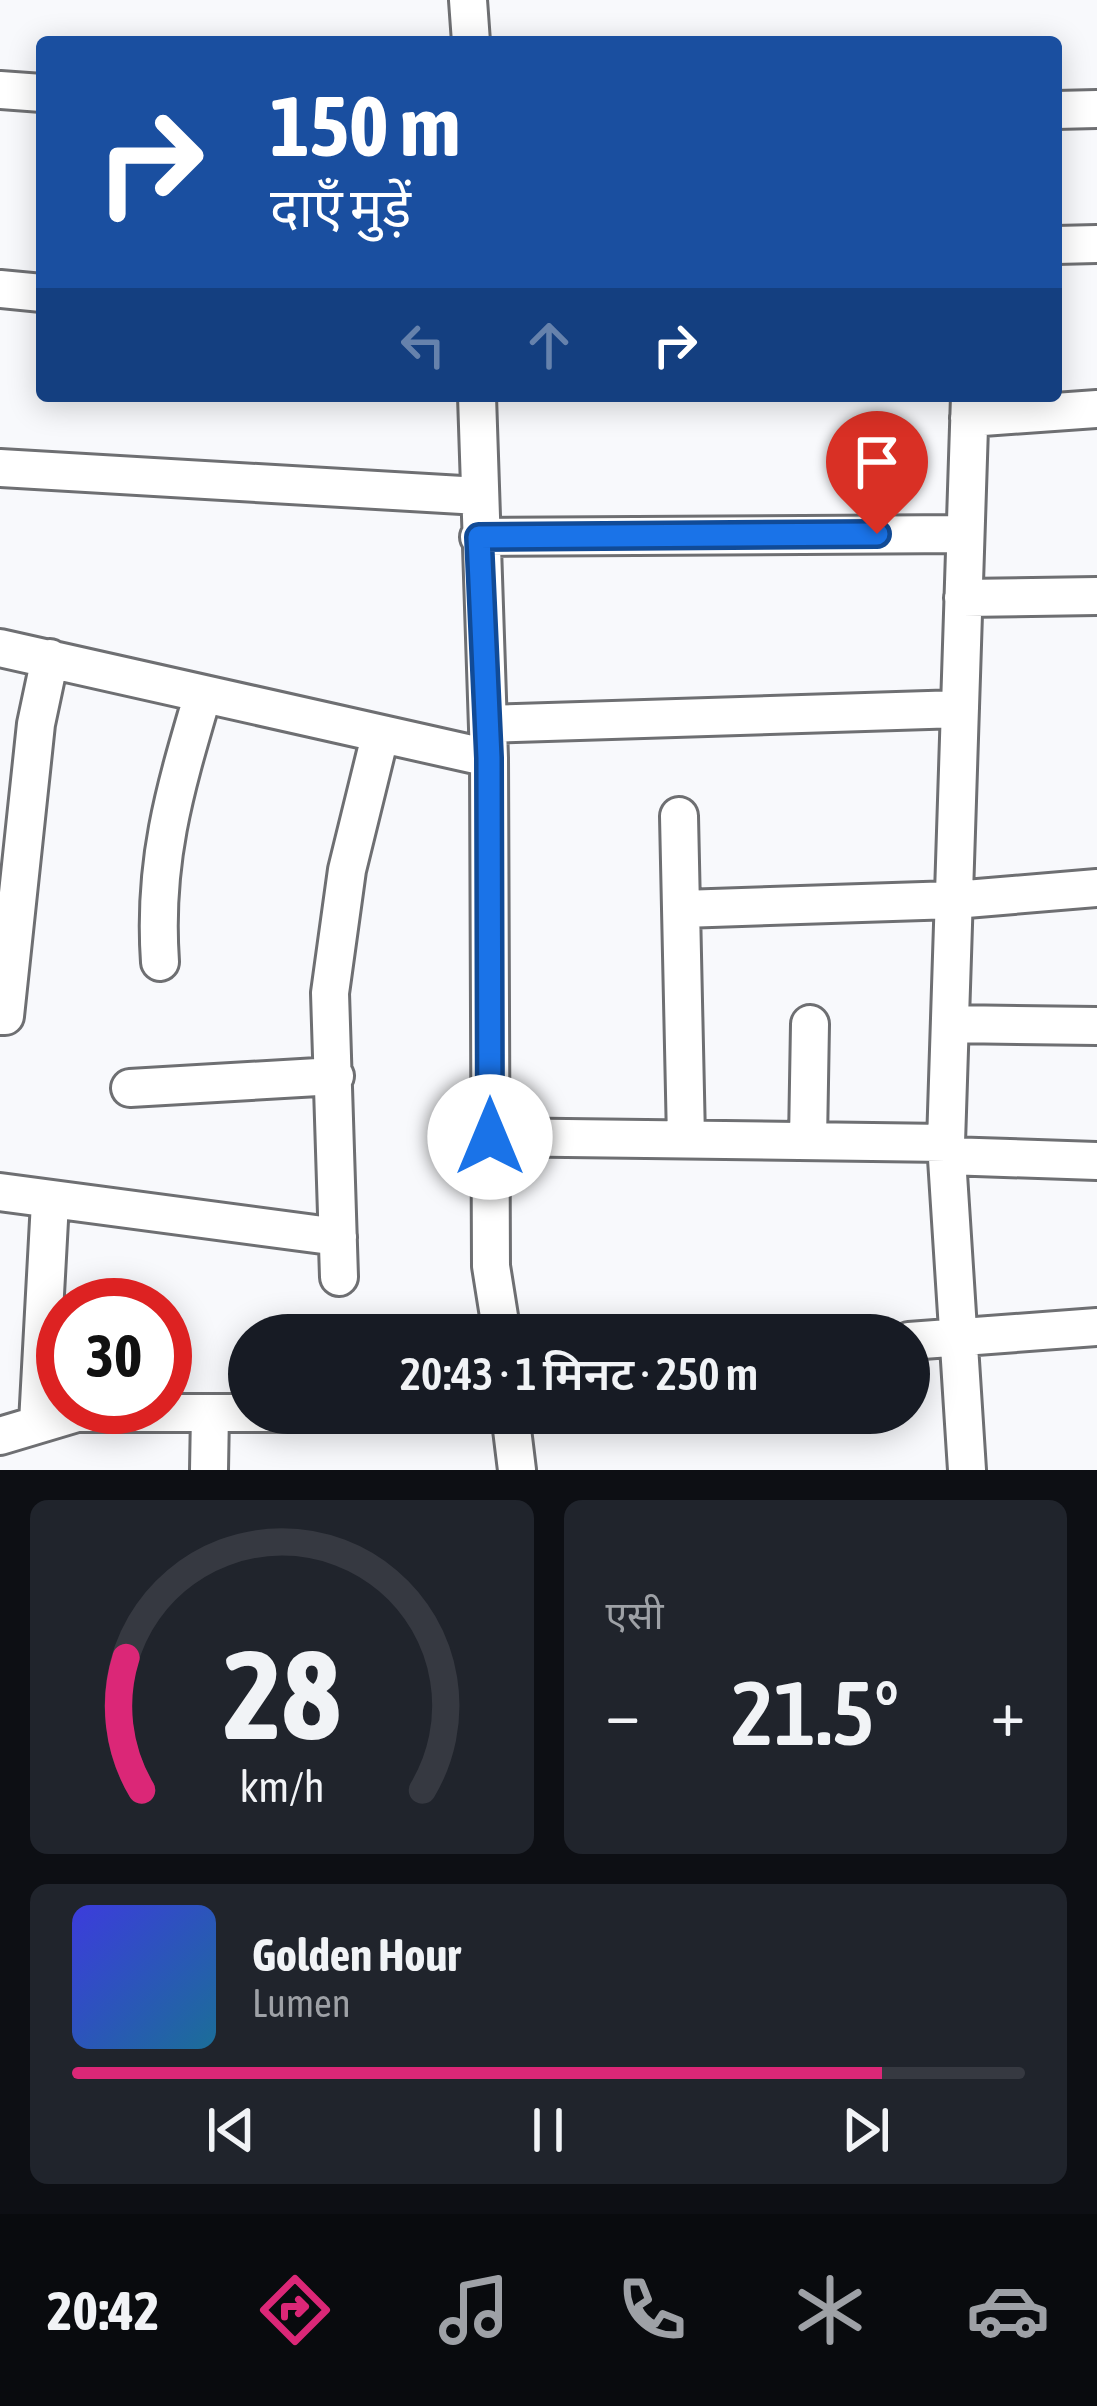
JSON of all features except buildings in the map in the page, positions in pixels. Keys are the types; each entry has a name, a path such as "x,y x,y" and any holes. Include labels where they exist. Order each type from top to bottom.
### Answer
{"street":[{"path":"468,0 471,36"},
{"path":"0,90 36,93"},
{"path":"1062,110 1097,109"},
{"path":"1062,244 1097,244"},
{"path":"0,289 36,292"},
{"path":"477,402 489,741 491,1266 499,1314"},
{"path":"967,1470 947,1150 970,407 1097,410"},
{"path":"0,468 478,496"},
{"path":"479,537 965,534"},
{"path":"963,598 1097,596"},
{"path":"0,647 380,736 489,741 960,710"},
{"path":"0,1016 5,1016 36,724 50,658"},
{"path":"160,962 158,871 164,825 203,694"},
{"path":"339,1277 330,993 337,931 380,736"},
{"path":"679,816 686,1139"},
{"path":"682,909 954,900 1097,888"},
{"path":"808,1141 810,1024"},
{"path":"950,1024 1097,1026"},
{"path":"130,1088 334,1076"},
{"path":"490,1137 808,1141 1097,1161"},
{"path":"0,1192 338,1237"},
{"path":"46,1278 50,1202"},
{"path":"930,1340 1097,1328"},
{"path":"192,1414 228,1414"},
{"path":"209,1470 210,1414"},
{"path":"0,1436 36,1425"},
{"path":"513,1434 517,1470"}],"route":[{"path":"490,1137 489,758 479,537 877,534"}]}
